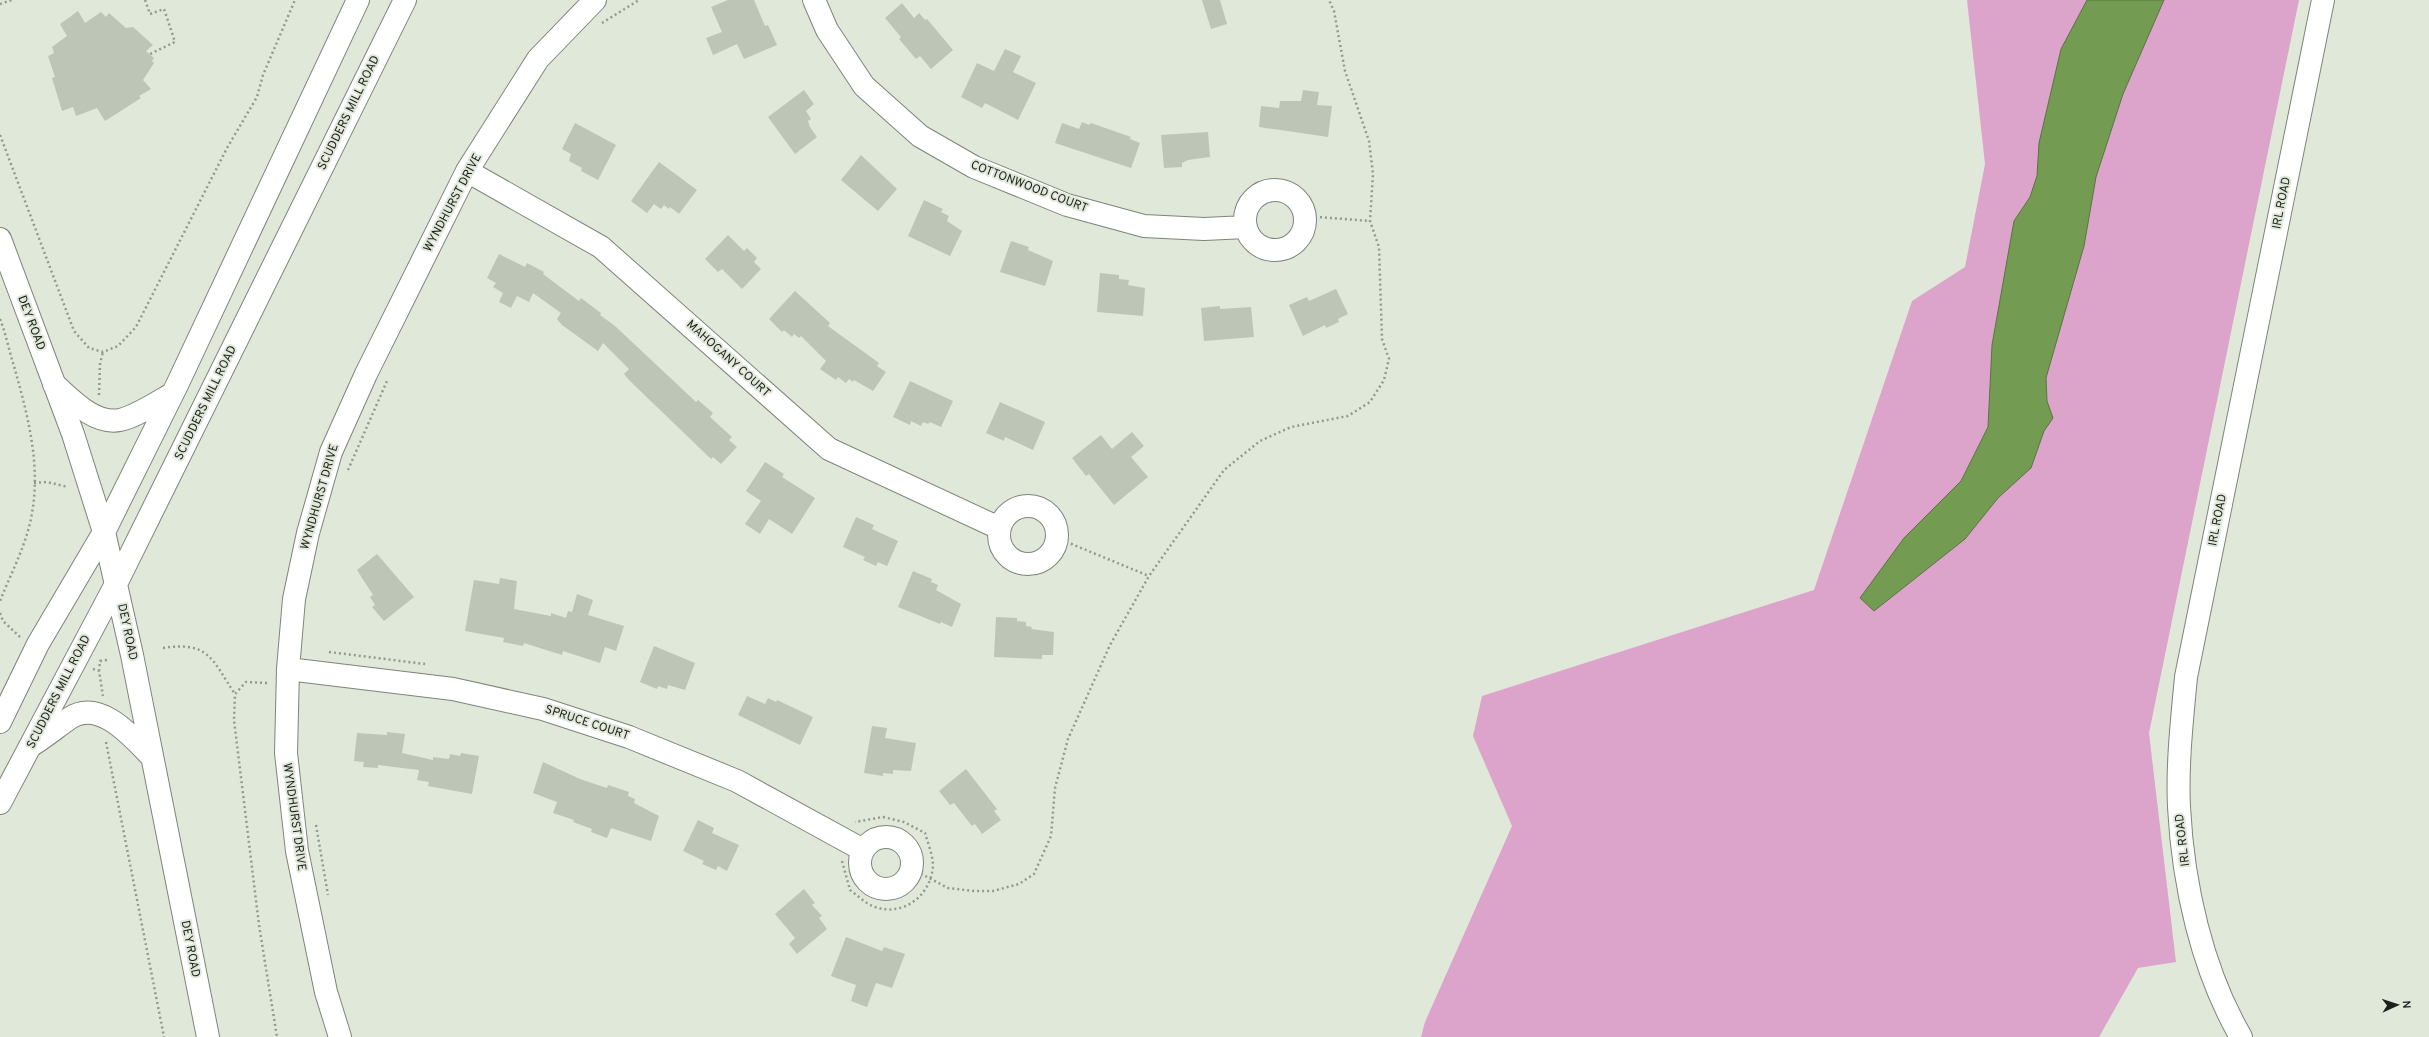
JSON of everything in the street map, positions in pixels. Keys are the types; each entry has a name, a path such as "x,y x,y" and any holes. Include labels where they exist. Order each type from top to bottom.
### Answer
{"street":[{"path":"0,722 38,644 104,532 172,394 358,0"},
{"name":"SCUDDERS MILL ROAD","path":"0,803 32,746 47,713 116,584 405,0"},
{"name":"WYNDHURST DRIVE","path":"340,1037 326,992 297,851 286,754 287,677 294,599 308,533 331,452 366,374 467,171 538,59 595,0"},
{"name":"COTTONWOOD COURT","path":"814,0 826,30 864,86 920,136 974,167 1067,205 1144,226 1204,229 1246,227"},
{"name":"IRL ROAD","path":"2241,1037 2213,977 2198,924 2185,863 2180,815 2180,745 2186,677 2323,0"},
{"name":"MAHOGANY COURT","path":"467,171 601,247 829,449 999,528"},
{"path":"1275,189 1290,193 1298,200 1305,216 1305,222 1299,238 1285,248 1274,250 1261,246 1251,236 1246,227 1246,219 1250,204 1259,195 1268,190 1275,189"},
{"name":"DEY ROAD","path":"0,239 5,272 54,384 73,434 104,532 152,757 208,1037"},
{"path":"54,384 81,407 96,417 119,420 172,394"},
{"path":"1024,506 1034,506 1051,516 1056,526 1057,538 1052,552 1044,559 1036,563 1026,564 1009,557 1001,546 999,528 1009,512 1024,506"},
{"name":"SPRUCE COURT","path":"287,677 453,690 543,709 629,737 737,781 863,850"},
{"path":"32,746 71,717 93,713 104,716 126,731 152,757"},
{"path":"887,836 900,840 906,846 921,874 894,888 885,889 872,885 865,878 861,869 863,850 875,839 887,836"}],"path":[{"path":"0,4 12,0"},
{"path":"145,0 150,14 164,9 175,42 150,54"},
{"path":"0,135 74,331 89,348 103,352 118,346 136,327 227,148 257,97 263,76 295,0"},
{"path":"597,27 639,0"},
{"path":"921,874 948,888 993,891 1019,884 1034,874 1051,836 1055,788 1068,739 1110,644 1149,576 1224,470 1260,441 1291,427 1348,416 1370,402 1381,386 1389,359 1382,339 1379,247 1370,221 1372,174 1369,141 1345,71 1334,11 1329,0"},
{"path":"1305,216 1370,221"},
{"path":"0,319 27,413 32,443 34,483 32,513 19,556 0,601"},
{"path":"99,399 100,364 103,352"},
{"path":"346,475 387,379"},
{"path":"34,483 47,482 69,487"},
{"path":"1057,538 1149,576"},
{"path":"0,613 2,621 19,636 27,639"},
{"path":"163,648 180,646 200,649 212,659 235,694 234,720 245,825 258,925 277,1037"},
{"path":"325,652 428,665"},
{"path":"104,698 99,671 100,661 107,660"},
{"path":"94,669 99,671"},
{"path":"235,694 246,682 287,677"},
{"path":"104,735 164,1037"},
{"path":"851,822 883,817 904,822 925,833 933,865 921,874"},
{"path":"315,818 329,900"},
{"path":"841,857 850,890 875,907 902,909 924,894 921,874"}],"shaded area":[{"path":"1967,0 2299,0 2149,733 2176,962 2138,968 2099,1037 1421,1037 1425,1022 1512,826 1473,736 1482,696 1814,590 1912,301 1965,267 1985,164"},
{"path":"2087,0 2164,0 2123,94 2096,177 2084,246 2046,378 2047,401 2053,418 2044,431 2031,468 1998,498 1965,539 1874,611 1860,598 1904,538 1961,481 1988,427 1992,345 2014,221 2030,197 2037,176 2039,143 2061,49"}],"building":[{"path":"728,0 754,0 765,26 768,25 777,45 744,59 737,44 713,55 706,38 722,32 711,7"},
{"path":"1202,0 1220,0 1227,24 1211,29"},
{"path":"902,3 914,18 919,13 925,20 927,19 953,50 931,69 920,56 916,59 899,39 901,37 885,18"},
{"path":"78,11 85,23 101,12 106,17 109,13 126,28 133,27 153,45 146,51 154,58 152,61 154,63 143,80 151,89 139,96 141,98 105,121 97,108 76,116 73,107 62,111 52,78 55,77 48,56 54,53 52,47 67,36 60,24"},
{"path":"1005,49 1021,56 1013,72 1036,83 1018,120 985,103 982,108 961,97 977,63 994,71"},
{"path":"804,90 814,104 806,111 811,119 808,121 810,127 817,137 795,154 768,117"},
{"path":"1303,90 1319,92 1317,105 1332,106 1328,137 1259,127 1261,106 1279,108 1280,101 1301,101"},
{"path":"1082,122 1089,125 1091,123 1131,137 1130,139 1140,143 1131,168 1055,143 1062,123 1079,129"},
{"path":"575,123 616,145 598,180 581,171 582,168 569,161 571,154 562,149"},
{"path":"1208,132 1210,157 1188,160 1182,163 1182,167 1164,168 1161,135"},
{"path":"861,155 897,189 878,211 841,180"},
{"path":"659,162 697,190 679,214 670,207 669,209 664,205 661,209 654,204 647,213 631,201"},
{"path":"924,200 943,209 941,212 949,216 947,221 962,231 950,256 908,236"},
{"path":"728,235 744,251 747,248 757,258 754,262 761,269 742,289 722,269 718,272 705,259"},
{"path":"1011,241 1029,247 1028,250 1053,261 1045,286 1000,272"},
{"path":"499,254 525,267 527,263 544,272 543,274 579,301 581,298 601,313 600,315 615,326 696,402 698,400 713,413 710,417 732,437 729,440 737,447 721,464 713,457 711,459 630,381 624,374 629,369 603,343 598,351 562,325 557,319 561,313 533,293 529,302 517,296 511,308 499,302 503,293 493,287 496,283 487,278"},
{"path":"1100,273 1119,275 1119,279 1129,280 1128,285 1145,288 1143,316 1097,312"},
{"path":"1336,289 1348,314 1338,319 1339,322 1326,328 1325,325 1303,336 1289,305 1307,297 1309,301"},
{"path":"795,291 830,323 828,326 879,363 877,366 886,372 873,391 854,380 853,382 849,379 846,383 838,377 836,380 820,369 826,361 801,336 799,338 794,334 792,337 784,330 782,332 769,319"},
{"path":"1220,306 1220,309 1251,307 1254,337 1204,341 1201,308"},
{"path":"910,381 953,401 941,427 930,422 928,424 923,422 921,426 911,421 910,425 893,417"},
{"path":"1000,402 1045,422 1033,450 1005,437 1004,441 986,433"},
{"path":"1132,432 1144,446 1131,457 1148,477 1114,505 1089,474 1086,476 1072,458 1101,435 1112,449"},
{"path":"765,462 784,474 782,477 815,498 792,534 769,519 760,534 745,524 761,501 746,491"},
{"path":"856,517 874,525 872,529 898,541 887,566 878,562 876,566 863,560 865,557 843,547"},
{"path":"377,554 414,597 384,621 372,607 375,605 370,597 373,595 357,570"},
{"path":"913,571 932,579 931,582 938,585 936,590 961,604 952,627 941,622 940,624 898,607"},
{"path":"500,578 517,581 514,609 551,616 551,613 566,618 568,611 572,612 577,594 593,600 588,615 624,626 616,651 605,647 600,663 563,651 562,655 524,643 523,646 503,642 504,638 465,631 474,580 499,584"},
{"path":"996,617 1017,618 1017,621 1026,622 1026,626 1032,627 1031,629 1054,632 1053,655 1042,655 1042,659 994,657"},
{"path":"654,646 695,663 685,690 668,685 667,689 658,686 657,689 640,682"},
{"path":"747,696 765,704 768,698 776,702 777,700 813,717 800,745 738,715"},
{"path":"872,726 887,728 885,738 916,743 911,771 893,770 893,774 883,773 883,776 864,773"},
{"path":"387,732 405,734 402,753 433,760 433,757 449,759 450,754 460,756 461,753 479,756 472,794 428,786 429,782 417,780 419,770 378,765 378,768 363,767 364,762 354,761 357,733 387,735"},
{"path":"543,762 580,779 607,788 608,785 629,792 628,796 635,799 634,803 659,816 651,841 611,828 607,838 591,832 592,829 573,822 574,820 553,813 557,802 533,793"},
{"path":"966,769 997,809 994,811 1001,820 982,834 975,824 972,826 954,803 950,805 939,791"},
{"path":"698,820 714,828 712,833 739,845 727,871 718,866 716,870 702,864 704,861 683,851"},
{"path":"804,889 815,903 812,905 822,916 819,918 827,929 797,954 789,944 795,938 775,914"},
{"path":"846,937 882,951 884,947 905,954 892,988 876,983 867,1007 851,1001 856,985 831,976"}]}
